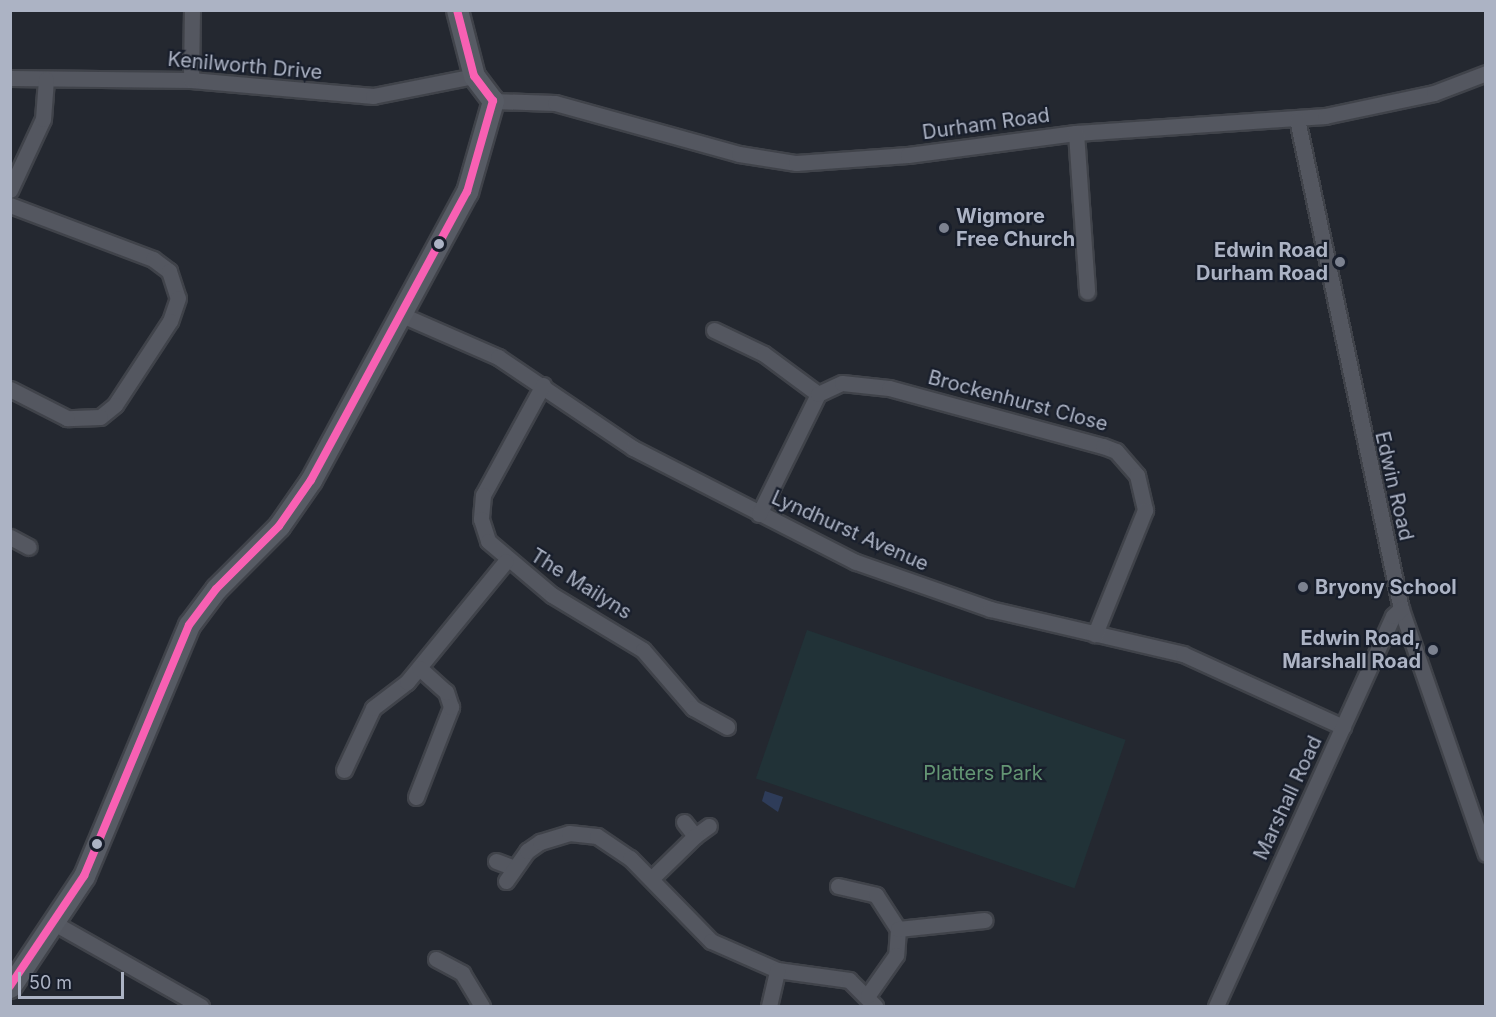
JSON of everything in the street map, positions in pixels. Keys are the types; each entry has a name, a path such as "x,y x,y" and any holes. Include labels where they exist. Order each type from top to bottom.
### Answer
{"street":[{"path":"191,80 192,10"},
{"path":"12,982 54,923 92,861 189,625 206,600 296,503 404,316 467,192 493,101 474,76 457,10"},
{"name":"Durham Road","path":"493,101 555,103 739,154 796,163 920,154 1076,133 1297,119 1434,93 1485,73"},
{"name":"Kenilworth Drive","path":"10,78 191,80 373,96 474,76"},
{"path":"10,190 43,119 46,79"},
{"name":"Edwin Road","path":"1297,119 1401,609 1485,854"},
{"path":"1076,133 1087,292"},
{"path":"10,205 153,259 169,271 178,298 165,329 115,405 100,417 67,418 10,390"},
{"name":"Lyndhurst Avenue","path":"404,316 498,357 543,385 633,448 759,514 926,588 1095,634 1183,654 1343,727"},
{"path":"714,330 764,354 818,394 759,514"},
{"name":"Brockenhurst Close","path":"818,394 842,383 880,386 1103,446 1125,458 1142,487 1145,510 1095,634"},
{"name":"The Mailyns","path":"543,385 483,495 483,532 506,561 625,636 656,661 693,708 728,727"},
{"path":"10,537 29,547"},
{"path":"344,770 373,708 419,668 506,561"},
{"name":"Marshall Road","path":"1215,1006 1393,616 1401,609"},
{"path":"416,797 451,707 446,692 419,668"},
{"path":"684,822 695,836"},
{"path":"651,879 695,836 709,826"},
{"path":"506,881 514,868 540,842 582,833 613,844 651,879 698,932 777,970 837,975 871,1001 896,955 898,929 876,895 838,886"},
{"path":"496,861 514,868"},
{"path":"898,929 986,920"},
{"path":"54,923 201,1006"},
{"path":"436,959 462,973 482,1006"},
{"path":"769,1006 777,970"}],"green space":[{"name":"Platters Park","path":"807,630 1126,740 1075,888 756,778"}],"water":[{"path":"765,791 783,797 778,812 762,801"}],"transit line":[{"path":"10,986 84,876 189,625 216,589 279,526 311,480 467,192 493,101 474,76 457,10"}],"place":[{"name":"Wigmore Free Church","path":"944,228"},
{"name":"Edwin Road Durham Road","path":"1340,262"},
{"name":"Bryony School","path":"1303,587"},
{"name":"Edwin Road, Marshall Road","path":"1433,650"}]}
